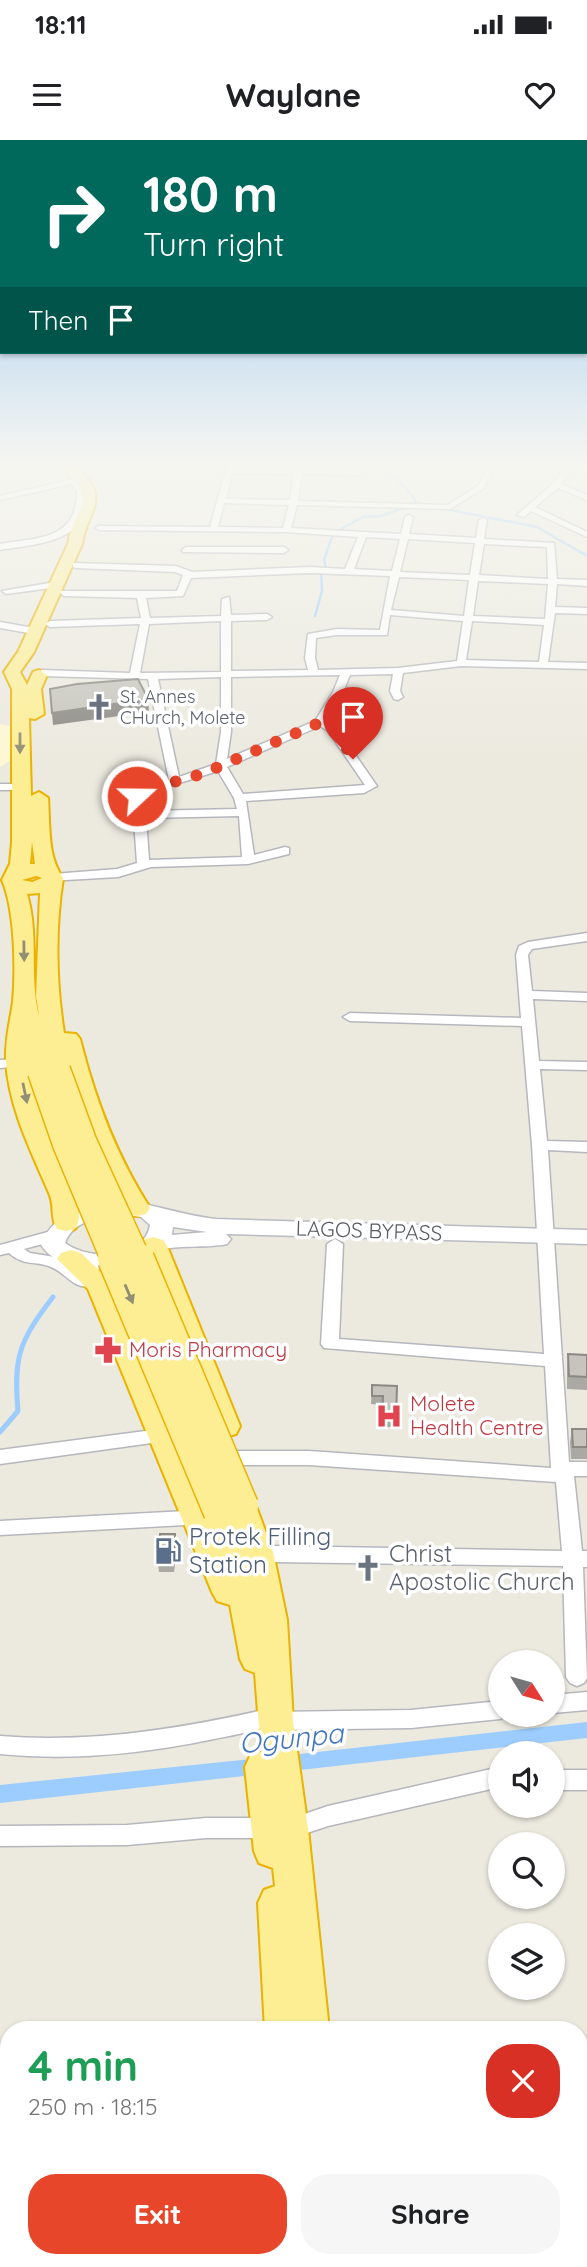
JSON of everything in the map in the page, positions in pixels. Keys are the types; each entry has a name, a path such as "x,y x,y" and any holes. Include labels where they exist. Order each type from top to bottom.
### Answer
{"highway":[{"path":"68,564 36,659 40,672 33,689 41,841 50,878 29,1067 33,1129 66,1201 63,1242 100,1285 134,1364 211,1514"},
{"path":"14,674 34,631 76,565"},
{"path":"14,674 26,667 40,672"},
{"path":"14,674 20,689 22,853 14,881 23,915 36,999 65,1026 93,1125 123,1188 145,1211"},
{"path":"14,881 32,888 50,878"},
{"path":"36,999 18,1030 29,1067 65,1144 252,1623 265,1650"},
{"path":"155,1245 273,1554 278,1608 265,1650 268,1728 278,1823 307,2021"},
{"path":"278,1823 278,1897 285,2021"}],"main road":[{"path":"63,1242 96,1212 145,1211 162,1223 163,1231 155,1245"},
{"name":"LAGOS BYPASS","path":"145,1211 186,1223 216,1226 545,1243 587,1252"},
{"name":"LAGOS BYPASS","path":"63,1242 110,1262 133,1256 155,1245 207,1239 335,1244 545,1243 587,1237"}],"street":[{"path":"176,569 178,564"},
{"path":"349,572 352,564"},
{"path":"314,673 310,657 311,636 328,632 384,633 398,564"},
{"path":"461,663 475,564"},
{"path":"543,665 550,622 552,564"},
{"path":"76,565 176,569 188,574 223,575 310,570 587,583"},
{"path":"6,591 60,589 141,595 180,594 188,574"},
{"path":"134,676 145,621 145,603 141,595"},
{"path":"226,599 226,732 221,766 240,798 244,812 248,860"},
{"path":"549,610 587,611"},
{"path":"386,612 550,622"},
{"path":"50,624 267,617"},
{"path":"0,625 34,631"},
{"path":"40,672 134,676 398,671 461,663 587,666"},
{"path":"398,671 395,691 398,697"},
{"path":"319,723 338,692 346,672"},
{"path":"152,675 176,782"},
{"path":"143,864 138,792 221,766 319,723 332,729 370,783 369,788 240,798"},
{"path":"0,787 20,787"},
{"path":"140,815 244,812"},
{"path":"50,878 110,874 143,864 248,860 285,851"},
{"path":"577,1678 580,1559 562,1473 540,1145 524,995 524,949 535,944 587,937"},
{"path":"524,995 587,997"},
{"path":"350,1017 528,1022"},
{"path":"532,1065 587,1066"},
{"path":"540,1145 587,1147"},
{"path":"5,1250 21,1253 63,1242"},
{"path":"335,1244 330,1344 555,1362"},
{"path":"5,1250 24,1258 55,1262 85,1283 106,1313 134,1364 153,1437 211,1514"},
{"path":"0,1457 153,1437"},
{"path":"238,1458 309,1458 562,1473 587,1469"},
{"path":"0,1528 211,1514"},
{"path":"273,1554 580,1559"},
{"path":"565,1703 587,1700"},
{"path":"0,1745 41,1748 112,1745 268,1728 488,1711"},
{"path":"0,1836 128,1835 278,1823 328,1816 488,1780"},
{"path":"565,1780 587,1780"}],"shaded area":[{"path":"0,724 13,727 14,758 0,767"}],"building":[{"path":"138,679 148,699 52,713 50,689"},
{"path":"568,1354 587,1355 587,1377 569,1376"},
{"path":"372,1385 397,1386 396,1419 382,1418 383,1396 372,1396"},
{"path":"572,1429 587,1429 587,1447 573,1447"},
{"name":"Protek Filling Station","path":"160,1534 175,1534 174,1563 158,1563"}],"waterway":[{"path":"315,616 322,591 321,570 326,568 325,564"},
{"path":"0,1432 18,1411 18,1362 26,1337 53,1297"},
{"name":"Ogunpa","path":"282,1764 587,1730"},
{"name":"Ogunpa","path":"0,1794 262,1766"}],"place":[{"name":"St. Annes CHurch, Molete","path":"99,707"},
{"name":"Moris Pharmacy","path":"108,1350"},
{"name":"Molete Health Centre","path":"389,1416"},
{"name":"Protek Filling Station","path":"168,1551"},
{"name":"Christ Apostolic Church","path":"368,1568"}],"route":[{"path":"137,796 138,792 212,770 319,723 332,729 353,759"}]}
